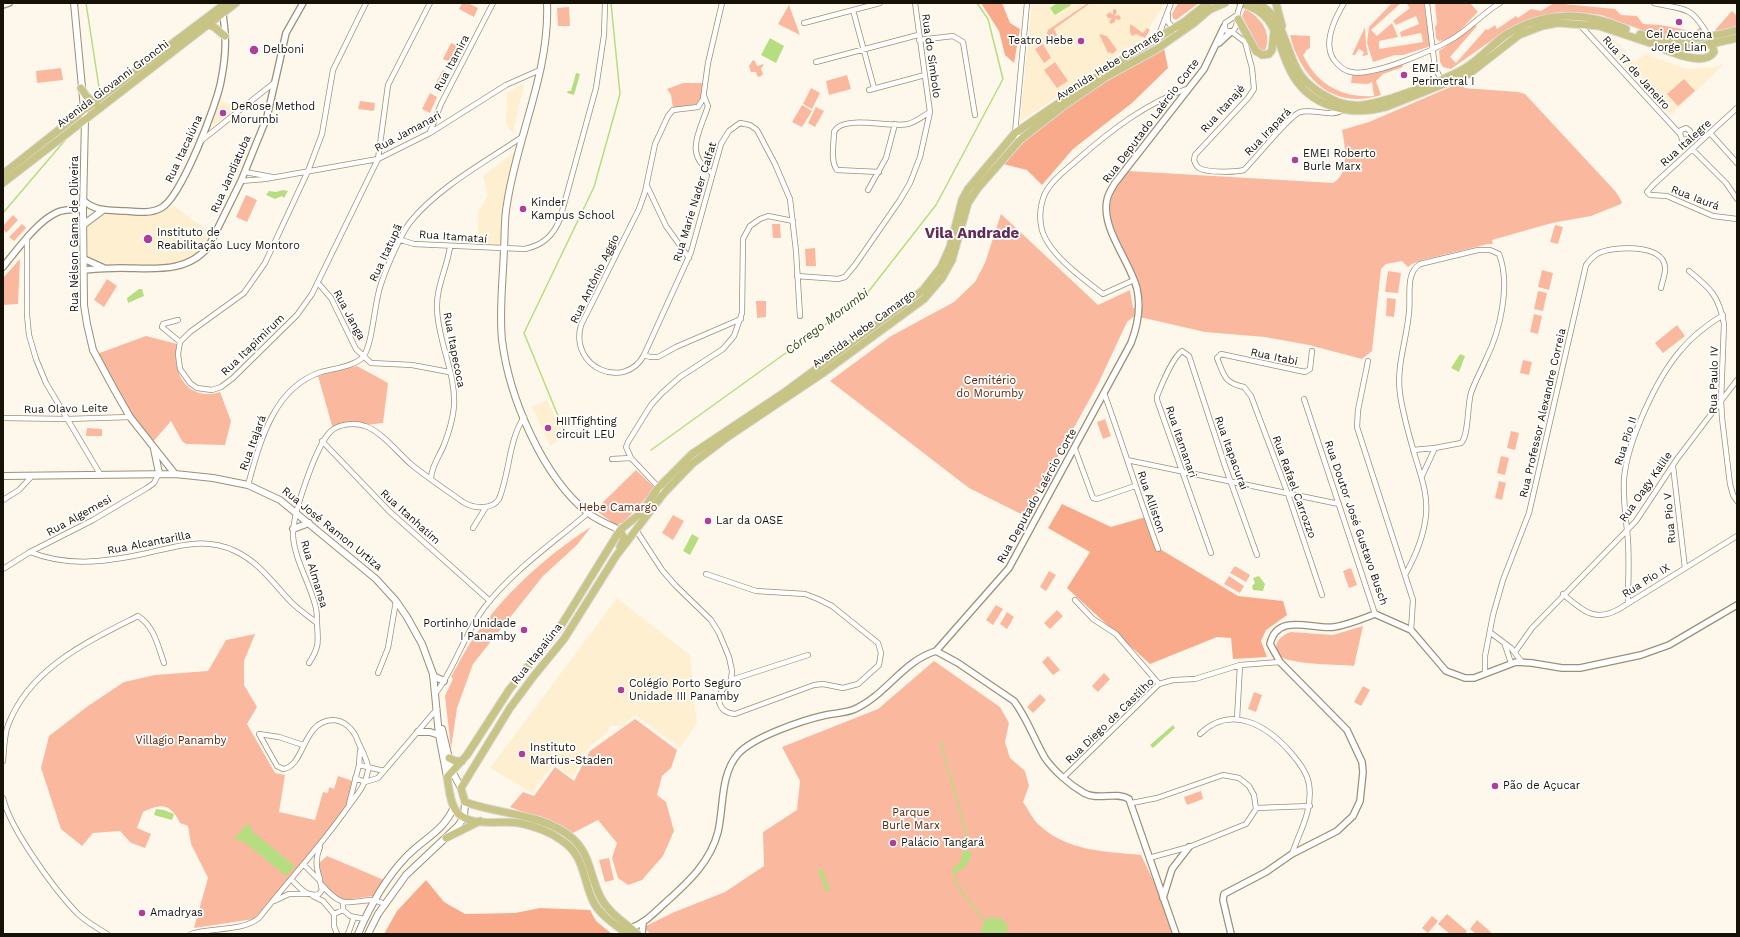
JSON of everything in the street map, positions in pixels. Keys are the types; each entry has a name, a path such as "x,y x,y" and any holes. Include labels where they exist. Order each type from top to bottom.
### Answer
{"main road":[{"name":"Rua Nélson Gama de Oliveira","path":"74,3 85,120 83,200 84,306 93,350 130,417 175,474"},
{"name":"Avenida Giovanni Gronchi","path":"3,183 236,3"},
{"path":"547,3 547,31 544,57 522,137 506,204 501,299 502,340 509,376 524,417 551,472 565,490 588,514 620,530 624,539 616,556"},
{"name":"Avenida Hebe Camargo","path":"620,530 641,513 692,454 782,394 923,290 941,267 950,247 962,200 968,189 1015,133 1129,55 1184,22 1208,3"},
{"name":"Avenida Hebe Camargo","path":"635,533 661,491 692,464 723,440 823,373 924,299 942,278 952,260 968,203 978,188 1021,139 1066,104 1157,49 1215,6 1226,3"},
{"path":"1240,3 1252,6 1261,11 1271,22 1291,72 1300,85 1308,93 1323,103 1343,110 1372,111 1477,69 1519,36 1542,26 1558,23 1599,26 1650,43 1676,55 1695,58 1712,54 1711,41"},
{"path":"1257,3 1268,10 1283,30"},
{"path":"1276,3 1283,30 1297,69 1306,81 1321,94 1341,103 1360,105 1374,104 1442,82 1465,68 1505,36 1521,27 1549,18 1569,16 1596,18 1640,34 1663,40 1711,41 1737,38"},
{"name":"Avenida Giovanni Gronchi","path":"3,173 225,4"},
{"path":"1237,18 1256,51 1262,55 1269,54 1272,50 1274,31"},
{"path":"199,23 208,24 220,31 225,36"},
{"path":"1650,43 1674,47 1697,47 1737,30"},
{"path":"81,88 86,96 94,103 102,107"},
{"path":"83,225 103,210"},
{"name":"Rua Nélson Gama de Oliveira","path":"153,447 159,473"},
{"name":"Rua José Ramon Urtiza","path":"3,476 175,474 248,484 280,500 310,523 376,579 396,601 422,644 433,676 436,693 439,735 449,774 454,807"},
{"path":"602,522 612,532 613,539"},
{"path":"293,529 310,523"},
{"name":"Rua Itapaiúna","path":"449,774 462,761 482,733 509,690 562,624 613,539 620,530"},
{"name":"Rua Itapaiúna","path":"461,788 492,736 524,687 564,639 616,556 635,533"},
{"path":"580,596 585,603 584,608"},
{"path":"433,676 444,682"},
{"name":"Rua José Ramon Urtiza","path":"438,716 449,758 449,774 461,788"},
{"path":"418,732 430,732 439,735"},
{"path":"482,733 485,736 492,736"},
{"path":"449,758 455,761 462,761"},
{"path":"368,934 384,904 414,866 446,838 464,817 465,802 461,788"},
{"path":"465,802 485,809 515,814 546,823 572,838 584,851 607,908 629,931"},
{"path":"454,807 458,814 464,817 482,821 518,823 535,827 562,840 571,848 580,861 595,905 600,911 629,931 638,934"},
{"path":"358,934 364,919 375,900 401,862 441,828 454,807"},
{"path":"482,821 479,816 481,810 485,809"},
{"path":"446,838 482,821"}],"street":[{"path":"3,5 9,3"},
{"name":"Rua Jandiatuba","path":"84,270 104,268 167,269 182,265 202,255 209,246 245,172 267,117 286,33 303,3"},
{"path":"178,320 163,324 162,327 180,342 190,332 236,299 259,272 308,171 322,134 333,70 366,3"},
{"name":"Rua Itapimirum","path":"180,342 178,362 183,374 190,383 204,390 220,387 233,378 305,306 318,283 378,159 388,85 430,3"},
{"name":"Rua Itamira","path":"430,133 441,104 493,3"},
{"path":"504,250 525,249 540,245 553,232 560,219 596,88 603,43 605,3"},
{"path":"712,173 699,162 695,154 699,130 708,106 704,96 708,63 722,3"},
{"path":"804,23 880,3"},
{"name":"Rua do Símbolo","path":"915,3 930,112"},
{"path":"1021,139 1015,133 1027,3"},
{"path":"1237,18 1225,23 1224,26 1227,31 1232,32 1237,18 1240,3"},
{"path":"1344,3 1335,20 1329,47 1331,54 1337,63 1346,70 1354,72 1373,71 1433,49 1455,37 1494,3"},
{"path":"1427,3 1436,70 1442,82"},
{"path":"1490,8 1500,3"},
{"path":"1654,3 1692,12 1697,17 1711,41"},
{"name":"Rua Itacaiúna","path":"83,200 92,207 103,210 150,212 162,208 171,199 186,172 212,112 221,81 225,36 223,14 225,4"},
{"path":"1170,5 1168,22 1178,34"},
{"path":"1158,38 1170,5"},
{"path":"853,10 864,49 872,89 925,75"},
{"path":"1229,21 1233,22 1237,18"},
{"name":"Rua 17 de Janeiro","path":"1579,24 1680,134"},
{"name":"Rua Deputado Laércio Corte","path":"629,931 643,923 690,881 704,862 718,832 727,774 739,753 757,740 781,730 825,715 855,709 872,698 911,665 927,654 936,651 1009,568 1075,449 1131,343 1138,322 1139,306 1134,280 1108,221 1107,199 1115,183 1204,69 1224,26"},
{"name":"Rua Deputado Laércio Corte","path":"1216,46 1232,32"},
{"name":"Rua Itanajé","path":"1207,170 1196,165 1194,160 1195,155 1248,98 1254,89 1252,68 1246,43 1232,32"},
{"path":"816,62 864,49 919,37 953,36 963,42 975,115"},
{"name":"Rua Jamanari","path":"241,181 378,159 430,133 506,85 540,70"},
{"path":"198,144 275,82"},
{"path":"1134,280 1103,294 1063,261 1050,245 1041,227 1041,209 1045,194 1059,176 1119,125 1148,106 1189,88"},
{"name":"Rua Antônio Aggio","path":"644,355 637,365 626,371 608,372 598,368 587,360 580,349 579,341 581,325 639,209 647,186 653,150 671,112 678,109 698,107 704,96"},
{"name":"Rua Italegre","path":"1647,192 1737,108"},
{"name":"Rua Irapará","path":"1207,170 1238,172 1244,170 1296,114 1310,111 1339,113 1343,110"},
{"path":"879,172 837,170 834,164 834,132 841,124 907,124 930,112"},
{"path":"797,276 842,278 855,265 910,183 920,157 930,112"},
{"name":"Rua Marie Nader Calfat","path":"644,355 689,258 721,144 729,131 740,123 745,123 754,127 769,152 786,189 791,206 793,221 800,316"},
{"path":"868,190 879,172 890,147 895,124"},
{"path":"1710,133 1737,164"},
{"name":"Rua Itatupã","path":"363,357 370,338 375,300 410,222 435,198 522,137"},
{"path":"1692,149 1726,183 1737,199"},
{"name":"Rua Jamanari","path":"245,172 272,177"},
{"path":"647,186 666,226 689,258"},
{"name":"Rua Iaurá","path":"1647,192 1650,195 1667,196 1719,218 1737,219"},
{"path":"3,267 27,238 44,221 58,212 83,209"},
{"path":"661,491 631,458 626,447 628,442 651,405 662,393 680,377 724,349 734,336 741,319 743,239 747,230 754,221 764,217 793,221"},
{"path":"27,238 27,315 30,335 42,375 100,474"},
{"name":"Rua Itamataí","path":"401,240 414,244 504,250"},
{"name":"Rua Itapecoca","path":"431,478 432,469 444,445 453,415 453,387 438,324 437,300 450,247"},
{"name":"Rua Professor Alexandre Correia","path":"1485,674 1485,656 1491,633 1493,615 1503,580 1529,514 1586,265 1592,258 1601,252 1636,248 1649,250 1661,258 1666,267 1661,288"},
{"path":"1405,575 1423,533 1426,515 1425,489 1413,450 1400,392 1400,369 1409,313 1410,275 1414,268 1420,264 1478,250 1490,250 1499,254 1504,274 1501,314 1495,338 1471,393 1468,406 1465,440 1461,443 1413,450"},
{"name":"Rua Jandiatuba","path":"84,259 104,268"},
{"name":"Rua Paulo IV","path":"1689,271 1712,291 1723,315 1724,335 1721,401 1730,484 1733,495 1737,501"},
{"name":"Rua Janga","path":"318,283 331,298 356,349 363,357"},
{"name":"Rua Pio II","path":"1628,603 1627,530 1624,506 1626,464 1645,412 1665,374 1680,351 1702,329 1723,315"},
{"path":"644,355 658,357 676,346 741,319"},
{"name":"Rua Itamanari","path":"1189,357 1182,351 1178,355 1156,396 1211,553"},
{"name":"Rua Itabi","path":"1244,387 1234,385 1227,380 1217,358 1221,354 1305,372 1310,369 1312,351"},
{"path":"363,357 371,363 412,365 449,372"},
{"name":"Rua Itajará","path":"248,484 268,425 275,410 289,393 306,379 338,367 350,365 363,357"},
{"name":"Rua Itapacuraí","path":"1189,357 1258,555"},
{"path":"1368,361 1358,410 1357,427 1413,600 1411,630"},
{"name":"Rua Oagy Kalile","path":"1515,652 1532,628 1636,521 1673,466 1737,380"},
{"name":"Rua Rafael Carrozzo","path":"1244,387 1251,396 1288,494 1322,595"},
{"name":"Rua Alliston","path":"1104,393 1158,550"},
{"name":"Rua Doutor José Gustavo Busch","path":"1304,399 1375,614 1411,630 1432,657 1452,674 1465,678 1485,674 1511,663 1522,662 1562,668 1580,668 1641,654 1681,638 1737,605"},
{"name":"Rua Olavo Leite","path":"3,418 67,419 130,417"},
{"path":"322,441 332,430 340,426 351,424 366,426 466,504 477,507 486,507 494,504 500,499 513,440 517,428 524,417"},
{"name":"Rua Almansa","path":"309,663 315,652 320,637 316,608 295,553 293,529 296,512 322,441"},
{"name":"Rua Itanhatim","path":"322,441 379,501 490,601"},
{"path":"1422,476 1435,448"},
{"path":"1075,449 1093,498 1097,499 1135,486"},
{"path":"612,459 631,458"},
{"path":"1127,460 1339,504"},
{"name":"Rua Pio V","path":"1673,466 1685,568"},
{"name":"Rua Algemesi","path":"3,568 30,552 93,520 147,488 154,483 159,473"},
{"path":"3,500 20,490 32,476"},
{"path":"473,528 486,507"},
{"path":"436,693 444,682 470,631 490,601 525,565 588,514"},
{"path":"635,533 662,570 715,627 732,665 731,680"},
{"name":"Rua Pio IX","path":"1564,594 1582,609 1594,615 1605,615 1611,613 1737,536"},
{"name":"Rua Alcantarilla","path":"30,552 56,561 78,562 115,559 190,543 210,543 222,546 250,559 292,602 317,623"},
{"path":"706,574 756,591 805,594 818,599 832,606 872,637 878,643 881,654 879,664 858,684 843,688 823,684 814,685 734,714 729,713 720,707 718,698 723,689 731,680 808,655"},
{"path":"1075,600 1093,619 1116,634 1159,684"},
{"path":"378,673 388,648 396,601"},
{"path":"1231,934 1223,900 1224,894 1266,872 1292,854 1337,831 1353,816 1358,806 1362,782 1362,762 1344,726 1280,662 1270,644 1274,634 1286,625 1294,623 1334,627 1375,614"},
{"path":"3,761 7,726 19,702 30,687 74,649 138,616 146,620 155,636 164,663"},
{"path":"1491,633 1515,652 1522,662"},
{"path":"1504,642 1508,649 1511,663"},
{"path":"936,651 954,660 1014,701 1020,709 1047,760 1064,777 1085,794 1125,796 1132,803 1149,858 1176,934"},
{"name":"Rua Diego de Castilho","path":"1064,777 1159,684 1173,680 1195,679 1240,664 1280,662"},
{"path":"1236,719 1240,664"},
{"path":"355,778 365,782 378,778 437,709"},
{"path":"1200,734 1206,728 1219,722 1236,719 1249,722 1269,731 1296,760 1309,782 1310,806 1307,819 1292,854"},
{"path":"191,934 206,930 247,926 258,918 322,843 365,782 368,766 351,729 346,724 333,720 320,724 313,730 291,766 283,769 277,766 259,734 279,736 303,745"},
{"path":"349,806 359,765 360,748"},
{"path":"359,765 384,771"},
{"path":"1132,803 1151,800 1215,777 1228,775 1239,778 1249,786 1254,795 1256,808 1250,820 1240,827 1189,846 1149,858"},
{"path":"3,798 12,824 59,892 80,915 107,934"},
{"path":"1256,808 1310,806"},
{"path":"271,902 289,894 319,894 322,890 317,869 317,855 322,843"},
{"path":"1163,898 1172,870 1189,846"},
{"path":"304,865 329,893 343,902 375,900 384,904"},
{"path":"291,879 311,895 323,902 334,914 334,926 337,934"},
{"path":"323,902 329,893"},
{"path":"343,902 345,912"},
{"path":"334,914 345,912 354,917 364,919"},
{"path":"348,934 354,917"},
{"path":"642,934 643,923"}],"shaded area":[{"path":"981,3 1002,3 1010,23 1020,29 1014,63 1005,55 999,31"},
{"path":"1032,3 1165,3 1143,38 1020,122"},
{"path":"1057,3 1070,3 1071,5 1055,15 1050,8"},
{"path":"1605,36 1616,41 1634,62 1645,54 1688,69 1723,65 1671,115 1602,40"},
{"path":"770,38 784,46 776,63 761,55"},
{"path":"1164,48 1168,68 1132,103 1073,149 1042,185 1027,170 1003,164 1016,141 1105,81"},
{"path":"576,73 580,74 574,95 567,93 568,91 571,91"},
{"path":"525,83 513,133 506,125 507,93"},
{"name":"DeRose Method Morumbi","path":"220,101 239,107 214,125 212,121"},
{"path":"517,150 502,249 478,247 478,213 488,195 483,176"},
{"path":"283,190 288,191 284,198 282,196 275,199 266,195 269,191 276,192"},
{"name":"Instituto de Reabilitação Lucy Montoro","path":"174,206 211,233 207,246 201,253 176,265 143,266 108,264 88,256 87,225 104,213 156,214"},
{"path":"139,289 142,289 144,296 128,303 127,298"},
{"path":"1460,354 1465,356 1459,372 1451,368"},
{"path":"547,400 565,436 550,446 532,407"},
{"path":"1062,504 1111,527 1149,516 1160,549 1238,596 1283,601 1287,615 1266,630 1261,641 1267,657 1233,659 1231,638 1217,637 1150,664 1067,588 1090,552 1048,528"},
{"path":"692,534 699,538 690,555 683,551"},
{"path":"1259,576 1265,584 1263,591 1253,590 1252,586 1255,583 1253,578"},
{"name":"Colégio Porto Seguro Unidade III Panamby","path":"617,598 690,655 697,723 680,748 635,715 622,726 610,726 607,733 588,748 573,778 554,763 532,793 490,768"},
{"path":"1173,725 1175,728 1153,748 1150,745"},
{"path":"156,809 174,814 172,820 154,815"},
{"path":"248,823 253,832 295,866 286,876 244,842 234,839"},
{"path":"967,850 972,853 968,864 961,870 953,873 952,868 960,862 962,852"},
{"path":"822,869 830,890 826,892 818,870"},
{"path":"426,880 444,902 465,914 515,913 540,908 590,910 596,921 612,934 384,934 397,911"},
{"path":"990,917 1002,919 1008,926 1006,934 980,934 983,924"}],"green space":[{"path":"462,3 468,3 478,8 474,17 459,9"},
{"path":"1088,3 1089,4 1054,29 1057,35 1050,40 1047,33 1048,30"},
{"path":"1178,3 1199,3 1176,20 1173,18 1172,14"},
{"path":"1392,3 1401,3 1371,30 1377,36 1392,23 1398,37 1379,41 1379,49 1423,42 1421,33 1401,37 1400,32 1419,24 1416,16 1396,25 1393,21 1410,8 1406,3 1424,3 1430,45 1403,55 1395,55 1373,62 1367,43 1369,27"},
{"path":"1435,3 1470,3 1478,12 1450,38 1439,41 1436,38 1435,27 1437,24"},
{"path":"1554,3 1615,9 1621,15 1637,16 1643,24 1660,25 1687,31 1696,31 1700,27 1702,31 1700,36 1681,37 1662,34 1661,37 1601,15 1559,12 1536,17 1509,28 1451,69 1443,67 1440,62 1439,51 1475,25 1477,26 1450,57 1456,63 1486,29 1488,30 1495,25 1497,29 1516,16 1518,18 1531,9 1541,11"},
{"path":"789,5 800,35 778,24"},
{"path":"569,7 570,26 558,26 557,8"},
{"path":"1115,9 1117,11 1115,16 1119,15 1121,18 1119,20 1115,19 1115,22 1111,24 1109,22 1112,18 1108,18 1106,15 1110,12 1113,15 1113,10"},
{"path":"1245,9 1256,16 1264,26 1267,37 1265,50 1260,50 1242,16"},
{"path":"1732,11 1737,16 1737,26 1716,31 1715,30"},
{"path":"1130,24 1143,33 1147,28 1150,30 1145,38 1136,34 1132,36 1130,32"},
{"path":"1365,27 1368,55 1362,56 1364,52 1359,49 1355,55 1352,55"},
{"path":"1099,34 1107,36 1117,50 1112,54 1110,52 1108,53"},
{"path":"1290,35 1310,36 1310,48 1305,51 1306,52 1303,55 1308,65 1322,81 1331,87 1350,94 1374,96 1372,82 1368,84 1351,83 1352,75 1371,74 1402,64 1403,67 1383,74 1376,81 1381,95 1364,99 1348,98 1334,94 1322,87 1311,77 1302,65 1295,51"},
{"path":"451,43 458,46 450,63 443,59"},
{"path":"1043,44 1051,58 1044,63 1035,49"},
{"path":"753,60 757,66 764,64 761,69 763,74 760,77 757,76 756,72 751,72 749,66"},
{"path":"1055,62 1068,81 1057,88 1044,70"},
{"path":"61,68 63,80 37,83 36,71"},
{"path":"443,70 450,74 442,90 434,86"},
{"path":"847,75 851,89 829,95 826,81"},
{"path":"1684,79 1695,91 1678,106 1667,94"},
{"name":"Cemitério do Morumby","path":"1462,82 1464,88 1518,92 1525,94 1616,192 1622,202 1621,204 1591,216 1552,223 1492,240 1493,244 1422,260 1408,267 1402,261 1386,264 1381,269 1372,351 1362,359 1309,345 1265,337 1205,332 1144,318 1133,317 1127,322 1098,384 1025,516 969,488 830,381 891,336 954,302 975,282 985,263 1001,214 1098,305 1130,290 1133,308 1142,310 1142,296 1138,282 1113,226 1110,213 1112,196 1128,171 1333,183 1342,173 1344,166 1345,151 1342,130 1369,122"},
{"path":"683,83 702,83 701,99 697,104 673,108 671,95 667,89"},
{"path":"811,88 820,93 812,109 803,104"},
{"path":"430,93 437,97 430,113 422,109"},
{"path":"360,101 375,103 374,111 358,109"},
{"path":"802,105 812,111 802,127 792,122"},
{"path":"816,107 824,111 815,127 808,123"},
{"path":"246,195 257,200 247,222 236,217"},
{"path":"13,215 18,220 6,233 3,226"},
{"path":"22,224 26,228 14,241 9,237"},
{"path":"772,224 780,224 781,238 773,238"},
{"path":"1555,225 1563,227 1558,244 1550,242"},
{"path":"815,248 816,266 806,266 805,249"},
{"path":"20,259 18,304 3,305 3,278"},
{"path":"1542,270 1553,273 1549,290 1538,287"},
{"path":"1388,271 1401,273 1398,293 1385,292"},
{"path":"107,279 117,286 104,307 94,300"},
{"path":"1538,291 1547,293 1543,311 1534,309"},
{"path":"1387,298 1396,299 1394,317 1386,316"},
{"path":"756,301 766,301 766,317 757,318"},
{"path":"1534,314 1542,316 1538,334 1530,332"},
{"path":"1677,325 1685,336 1663,353 1655,343"},
{"path":"146,336 177,344 176,355 180,375 184,383 191,389 199,393 209,394 220,392 231,421 225,445 186,444 182,441 171,421 152,443 135,420 97,354"},
{"path":"1523,360 1532,362 1529,375 1520,373"},
{"path":"357,366 388,383 383,423 333,429 318,376"},
{"path":"1105,419 1111,436 1103,439 1097,422"},
{"path":"87,428 102,429 102,436 86,436"},
{"path":"1511,431 1519,433 1515,450 1507,448"},
{"path":"1501,456 1509,458 1505,475 1497,473"},
{"name":"Hebe Camargo","path":"636,470 655,488 624,522 616,525 595,510"},
{"path":"1499,481 1506,483 1502,500 1495,498"},
{"path":"673,515 684,521 673,540 662,533"},
{"path":"591,527 577,545 543,576 473,664 457,708 451,749 445,696 453,679 451,677 478,631 506,597 546,559"},
{"path":"1235,566 1250,575 1246,582 1230,573"},
{"path":"1351,568 1357,585 1349,588 1343,571"},
{"path":"1049,571 1056,575 1046,591 1040,587"},
{"path":"1229,576 1244,586 1240,593 1224,584"},
{"path":"996,605 1003,609 993,625 986,620"},
{"path":"1057,610 1063,616 1050,629 1044,623"},
{"path":"1007,612 1014,617 1007,629 1000,624"},
{"path":"1363,626 1354,666 1296,662 1283,658 1276,650 1276,646 1281,638 1285,634 1291,632 1333,635"},
{"name":"Villagio Panamby","path":"255,634 244,661 244,685 257,707 247,724 275,773 285,775 279,812 315,820 323,792 328,793 329,787 334,789 338,776 353,781 347,806 319,842 254,919 194,928 208,878 191,844 188,826 180,823 169,808 160,806 143,812 137,828 151,834 145,848 131,843 120,831 93,833 82,846 61,829 41,768 49,736 88,706 124,682 155,675 208,671 226,640"},
{"path":"1048,656 1060,670 1053,675 1042,662"},
{"name":"Parque Burle Marx","path":"934,661 1000,707 1009,723 1005,742 1010,758 1025,771 1029,786 1023,802 1037,823 1050,834 1062,841 1087,849 1141,855 1179,934 650,934 644,927 672,913 725,892 764,866 763,832 797,810 800,781 782,747 878,709"},
{"path":"1104,673 1110,679 1098,692 1092,686"},
{"path":"1363,686 1370,690 1361,706 1354,702"},
{"path":"1254,692 1262,695 1256,712 1248,709"},
{"path":"1040,694 1046,700 1033,713 1027,707"},
{"path":"635,719 677,750 671,768 662,776 657,795 666,802 674,831 663,856 642,880 628,885 618,878 612,858 617,843 598,820 571,834 563,827 510,807 523,792 534,796 555,767 574,781 590,751"},
{"path":"1201,791 1203,799 1187,805 1184,797"},
{"path":"327,856 384,880 373,896 344,900 332,893 325,886 321,877 318,864"},
{"path":"609,858 614,880 605,882 599,860"},
{"path":"1447,914 1467,931 1465,934 1450,934 1438,924"},
{"path":"1432,916 1438,921 1428,933 1422,928"},
{"path":"1477,920 1493,934 1476,934 1470,929"}],"waterway":[{"path":"86,3 100,94"},
{"path":"563,428 524,333 594,187 620,94 611,3"},
{"name":"Córrego Morumbi","path":"651,450 865,296 936,205 1003,79 988,19 977,3"},
{"path":"86,115 92,108"},
{"path":"3,213 66,139"},
{"path":"940,741 968,840 967,851"},
{"path":"956,871 954,881 985,922"}],"place":[{"name":"Cei Acucena Jorge Lian","path":"1679,22"},
{"name":"Teatro Hebe","path":"1081,41"},
{"name":"Delboni","path":"254,50"},
{"name":"EMEI Perimetral I","path":"1404,75"},
{"name":"DeRose Method Morumbi","path":"223,113"},
{"name":"EMEI Roberto Burle Marx","path":"1295,160"},
{"name":"Kinder Kampus School","path":"523,209"},
{"name":"Instituto de Reabilitação Lucy Montoro","path":"148,239"},
{"name":"HIITfighting circuit LEU","path":"548,428"},
{"name":"Lar da OASE","path":"708,521"},
{"name":"Portinho Unidade I Panamby","path":"524,630"},
{"name":"Colégio Porto Seguro Unidade III Panamby","path":"621,690"},
{"name":"Instituto Martius-Staden","path":"522,754"},
{"name":"Pão de Açucar","path":"1495,786"},
{"name":"Palácio Tangará","path":"893,843"},
{"name":"Amadryas","path":"142,913"}],"district":[{"name":"Vila Andrade","path":"972,234"}]}
